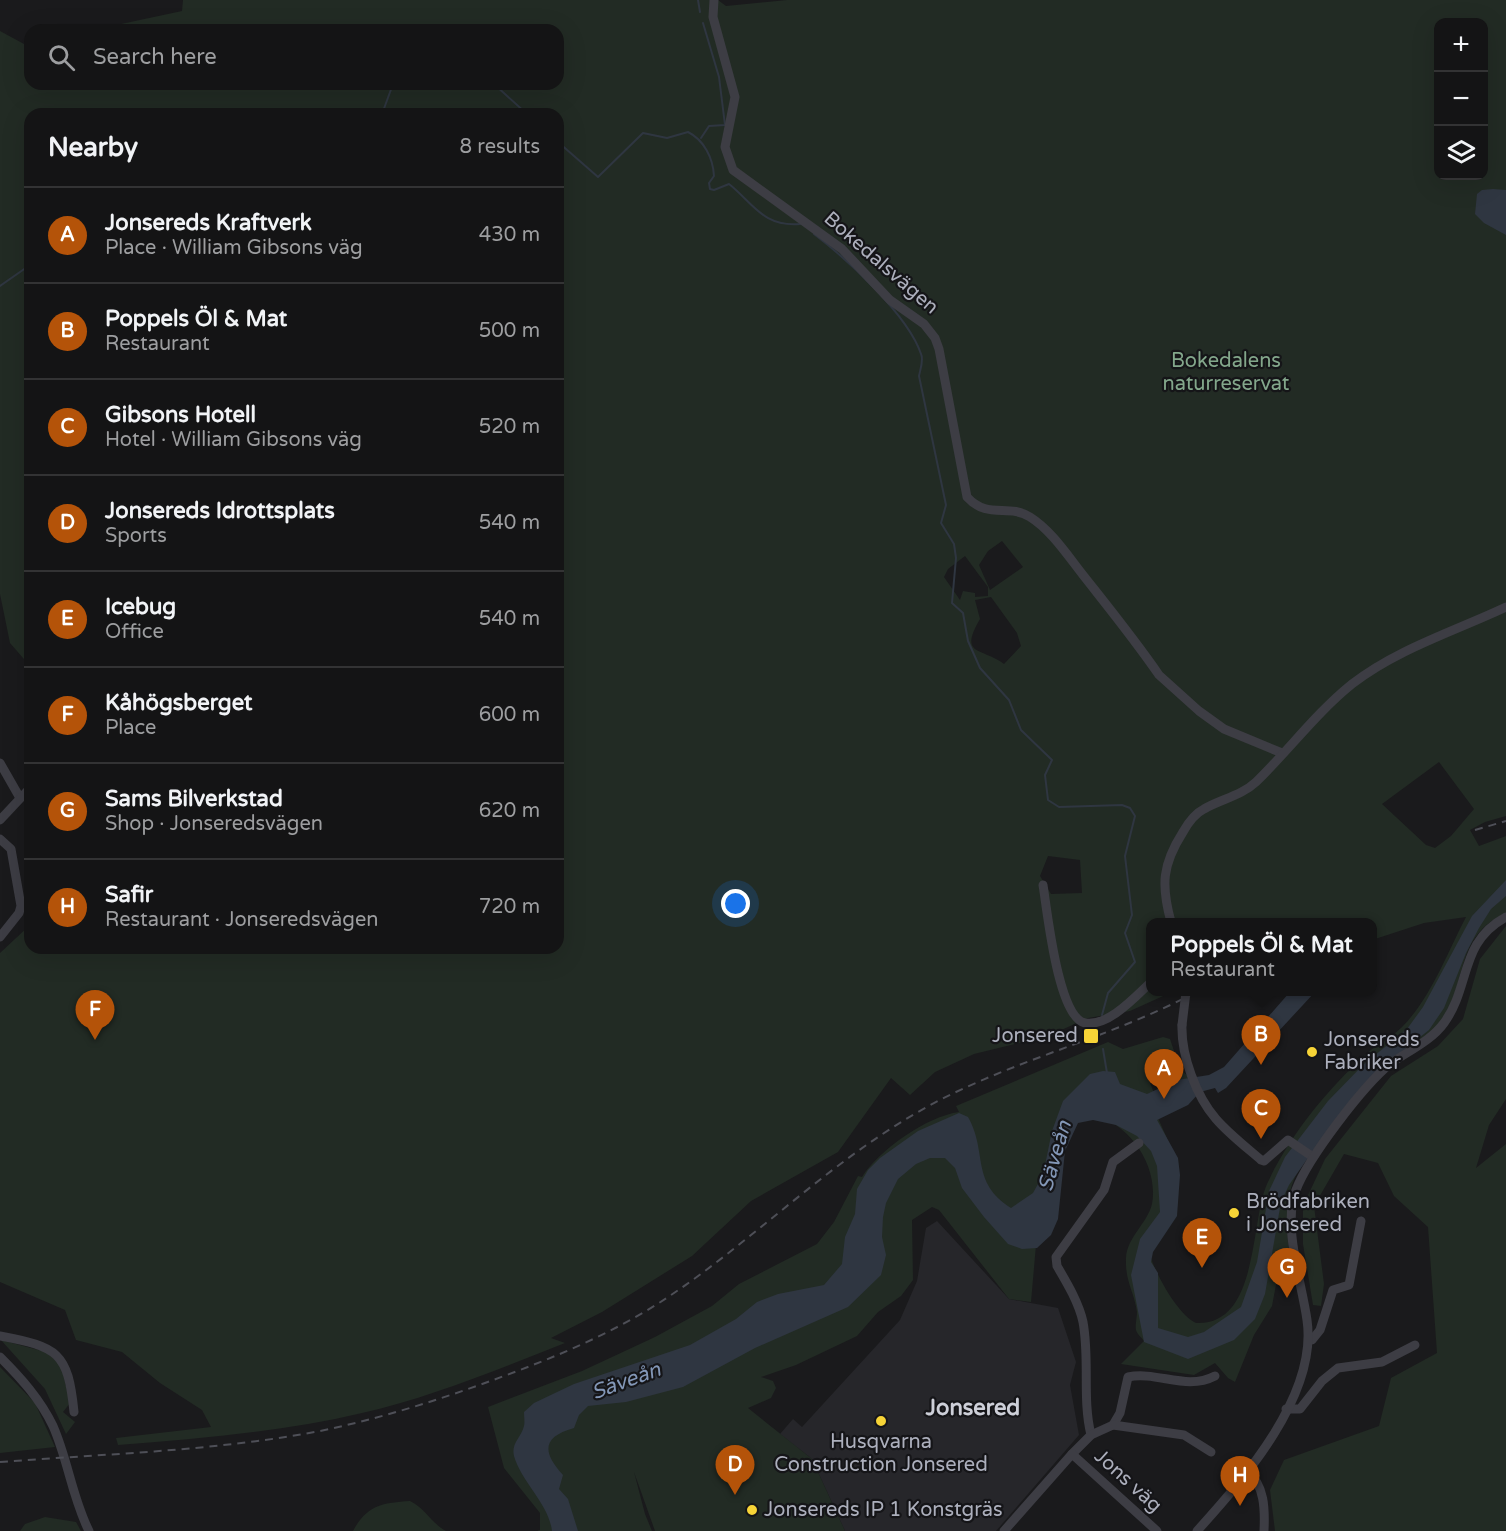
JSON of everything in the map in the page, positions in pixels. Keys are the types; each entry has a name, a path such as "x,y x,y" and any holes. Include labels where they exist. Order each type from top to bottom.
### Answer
{"street":[{"name":"Bokedalsvägen","path":"714,0 713,17 735,97 735,111 726,135 729,162 744,180 816,227 842,249 890,300 930,330 939,349 967,497 985,510 1017,512 1029,516 1039,524 1066,553 1159,675 1224,729 1282,753"},
{"path":"1170,918 1164,897 1164,872 1175,843 1189,822 1205,808 1238,795 1256,782 1326,708 1370,672 1418,646 1506,607"},
{"path":"0,763 20,798"},
{"path":"0,820 24,794"},
{"path":"0,839 11,849 21,906 15,919 0,937"},
{"path":"1043,885 1057,972 1078,1018 1086,1023 1103,1020 1146,987"},
{"path":"1197,1531 1247,1471 1298,1391 1304,1373 1309,1340 1291,1223 1294,1194 1312,1156 1389,1065 1432,1036 1445,1022 1454,1004 1474,946 1490,926 1506,916"},
{"path":"1186,996 1182,1025 1183,1046 1202,1099 1216,1120 1264,1161 1288,1140 1312,1156"},
{"path":"1091,1435 1086,1408 1086,1355 1083,1320 1057,1266 1056,1257 1104,1190 1113,1162 1139,1143"},
{"path":"1309,1340 1312,1340 1320,1330 1333,1290 1349,1285 1361,1221"},
{"path":"0,1336 51,1350 68,1370 74,1412"},
{"path":"1286,1409 1300,1409 1322,1381 1338,1368 1382,1362 1415,1345"},
{"path":"0,1357 34,1394 52,1424 71,1488 89,1531"},
{"path":"1113,1425 1120,1413 1128,1377 1140,1375 1191,1383 1215,1376"},
{"path":"1072,1454 1091,1435 1113,1425 1184,1435 1211,1452"},
{"name":"Jons väg","path":"1004,1531 1072,1454 1157,1531"},
{"path":"1247,1471 1254,1477 1260,1490 1265,1514 1264,1531"}],"shaded area":[{"path":"937,1221 1009,1299 1058,1308 1076,1362 1070,1385 1079,1435 996,1531 845,1531 812,1459 780,1434 793,1419 802,1427 900,1320 917,1281 926,1228"}],"green space":[{"name":"Bokedalens naturreservat","path":"183,0 718,0 726,6 787,0 1506,0 1506,816 1485,822 1470,830 1479,846 1506,836 1506,913 1489,923 1477,935 1464,961 1450,1006 1441,1021 1428,1034 1389,1059 1377,1070 1302,1165 1289,1194 1287,1233 1290,1260 1281,1258 1272,1306 1254,1335 1235,1382 1228,1378 1215,1363 1194,1375 1121,1364 1144,1341 1136,1330 1137,1312 1127,1274 1126,1258 1133,1237 1152,1204 1153,1190 1151,1176 1139,1149 1130,1137 1107,1120 1088,1116 1068,1124 1036,1245 1031,1302 1009,1299 939,1210 932,1207 912,1220 913,1280 901,1296 878,1312 857,1336 796,1365 761,1377 773,1381 776,1388 771,1398 748,1408 812,1459 845,1531 655,1531 634,1472 652,1531 537,1531 540,1530 540,1513 504,1468 488,1407 582,1371 655,1337 712,1306 739,1284 817,1244 834,1222 858,1176 862,1177 879,1156 904,1136 933,1120 959,1112 956,1106 1108,1042 1123,1049 1163,1037 1170,1039 1180,1069 1191,1079 1167,1081 1159,1063 1145,1070 1154,1093 1148,1096 1177,1168 1150,1255 1168,1293 1189,1319 1196,1323 1216,1319 1231,1308 1242,1290 1249,1269 1267,1184 1286,1148 1337,1083 1366,1054 1398,1031 1422,1003 1466,917 1424,923 1377,938 1377,918 1146,918 1146,996 1163,996 1130,1011 1088,1018 1048,1036 974,1054 935,1072 910,1095 891,1078 838,1152 751,1201 692,1256 602,1312 551,1338 565,1343 440,1391 362,1413 271,1430 118,1445 116,1438 211,1427 202,1410 160,1383 122,1352 76,1340 65,1310 0,1282 0,953 24,931 24,954 564,954 564,108 24,108 24,659 10,643 0,594 0,31 24,44 24,90 564,90 564,24 121,24 182,11","holes":["1002,541 1023,567 990,590 979,565 988,551","965,556 988,587 988,596 975,597 975,593 963,591 960,600 944,577 948,569","991,597 1017,633 1021,646 1004,664 976,649 971,640 980,619 975,600","1439,762 1474,809 1451,836 1435,848 1426,845 1382,804","1048,856 1080,860 1082,893 1051,894 1040,876"]},
{"path":"1506,926 1506,1099 1489,1125 1476,1168 1506,1144 1506,1531 1275,1531 1270,1490 1284,1460 1379,1426 1391,1378 1437,1353 1428,1227 1394,1196 1378,1163 1344,1154 1314,1206 1324,1284 1321,1306 1313,1305 1303,1244 1303,1206 1325,1159 1391,1076 1438,1046 1463,1019 1480,959"},
{"path":"1,1340 46,1352 61,1365 70,1403 63,1412 75,1422 66,1434 45,1389"},
{"path":"0,1367 35,1403 55,1447 0,1453"},
{"path":"410,1501 446,1531 353,1531 358,1522 376,1507"},
{"path":"45,1517 76,1522 81,1531 20,1531 25,1524"}],"water":[{"path":"1482,190 1506,190 1506,235 1484,223 1475,214 1477,194"},
{"name":"Säveån","path":"1506,880 1506,896 1491,909 1479,928 1466,953 1444,1008 1429,1030 1387,1063 1315,1148 1289,1185 1281,1202 1265,1294 1255,1319 1234,1340 1188,1359 1144,1342 1131,1275 1140,1239 1160,1212 1157,1166 1151,1151 1137,1136 1116,1125 1093,1120 1078,1123 1065,1151 1058,1219 1051,1235 1037,1248 1022,1249 1008,1244 962,1188 955,1168 945,1158 930,1158 916,1164 898,1179 886,1203 883,1217 882,1237 886,1255 881,1275 848,1307 755,1348 683,1387 626,1402 588,1406 579,1415 574,1428 556,1436 551,1441 549,1452 551,1459 563,1475 559,1489 568,1499 578,1531 552,1531 546,1512 514,1456 515,1444 524,1426 524,1412 534,1403 574,1384 690,1345 736,1319 757,1302 778,1294 824,1285 842,1264 845,1237 855,1214 857,1189 868,1170 880,1158 918,1131 959,1113 968,1117 974,1130 985,1177 990,1188 1011,1208 1033,1193 1043,1175 1052,1131 1063,1101 1090,1074 1103,1071 1115,1072 1120,1084 1147,1094 1177,1080 1209,1075 1224,1067 1286,996 1311,996 1226,1088 1218,1093 1215,1088 1200,1092 1188,1105 1157,1120 1178,1158 1180,1175 1177,1216 1153,1252 1151,1262 1158,1273 1158,1328 1188,1337 1204,1332 1241,1307 1257,1262 1269,1191 1285,1157 1328,1101 1363,1065 1407,1029 1423,1007 1472,916"}],"waterway":[{"path":"698,0 700,12"},
{"path":"701,138 709,126 725,125 719,77 703,23"},
{"path":"384,108 391,90"},
{"path":"501,90 520,108"},
{"path":"564,147 598,177 643,133 667,138 688,132 699,140 710,156 714,176 709,183 710,189 714,190 729,184 768,218 787,224 800,224"},
{"path":"814,234 843,258 890,305 914,339 922,356 919,376 946,505 941,523 954,544 956,558 952,603 963,613 968,641 980,668 1009,700 1021,730 1052,760 1045,775 1048,800 1059,807 1122,805 1130,808 1135,816 1125,856 1132,915 1125,933 1135,962 1108,993 1102,1015"},
{"path":"0,286 24,269"},
{"path":"1103,1049 1107,1073"}],"railway":[{"path":"1475,830 1506,821"},
{"path":"0,1462 197,1448 315,1432 411,1408 524,1368 603,1334 659,1303 724,1256 851,1156 918,1112 986,1078 1127,1024 1188,996"}],"place":[{"name":"Jonsered","path":"1091,1036"},
{"name":"Kåhögsberget","path":"95,1040"},
{"name":"Jonsereds Fabriker","path":"1312,1052"},
{"name":"Poppels Öl & Mat","path":"1261,1065"},
{"name":"Jonsereds Kraftverk","path":"1164,1099"},
{"name":"Gibsons Hotell","path":"1261,1139"},
{"name":"Brödfabriken i Jonsered","path":"1234,1213"},
{"name":"Icebug","path":"1202,1268"},
{"name":"Sams Bilverkstad","path":"1287,1298"},
{"name":"Husqvarna Construction Jonsered","path":"881,1421"},
{"name":"Jonsereds Idrottsplats","path":"735,1495"},
{"name":"Safir","path":"1240,1506"},
{"name":"Jonsereds IP 1 Konstgräs","path":"752,1510"}],"district":[{"name":"Jonsered","path":"973,1408"}]}
